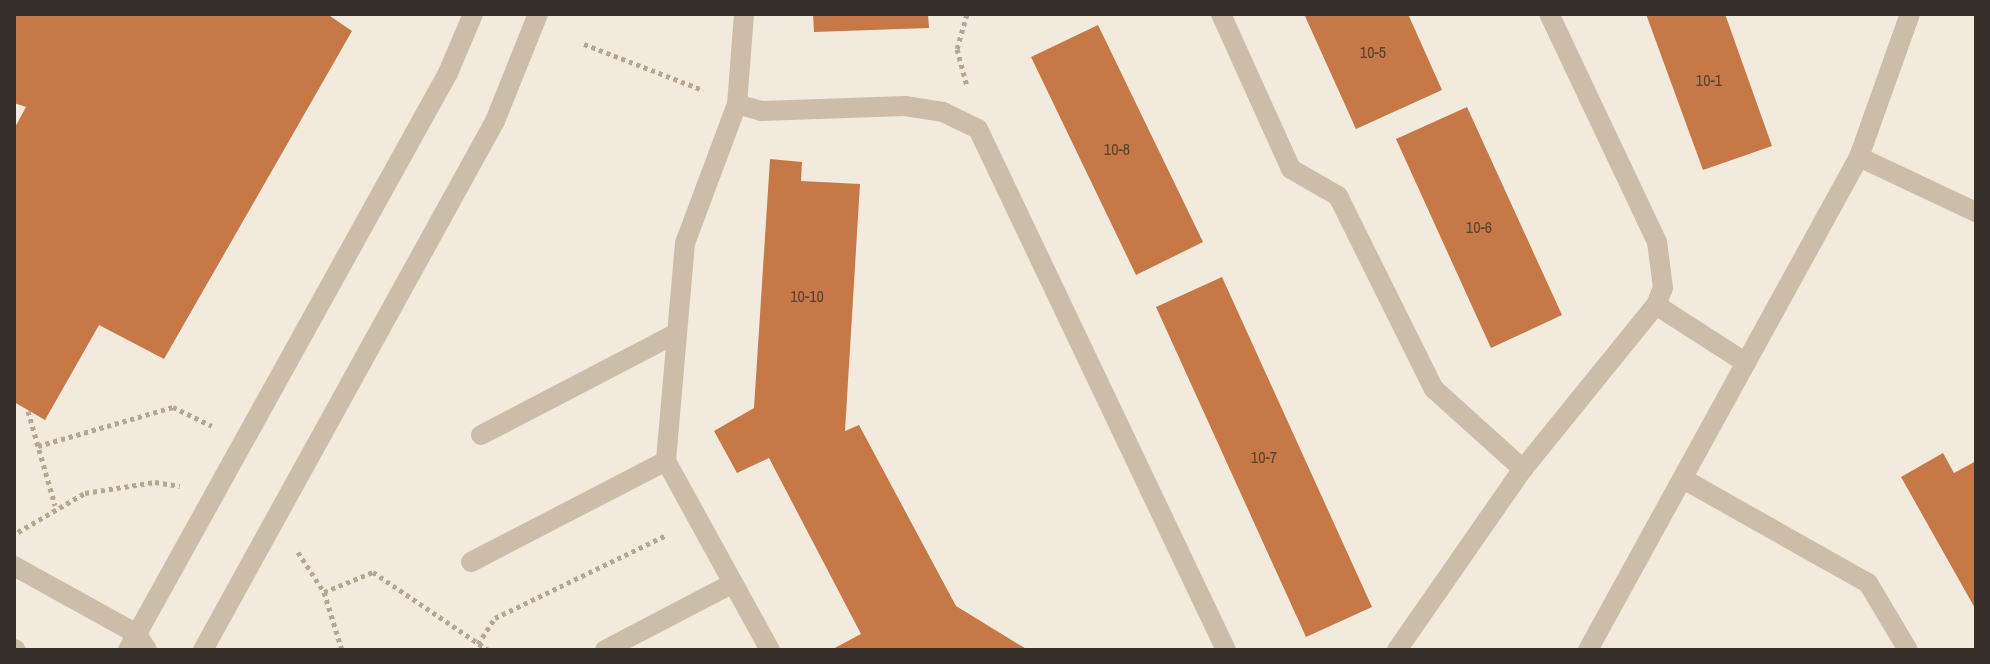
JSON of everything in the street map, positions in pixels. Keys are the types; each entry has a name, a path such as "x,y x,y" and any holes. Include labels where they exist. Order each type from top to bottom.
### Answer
{"street":[{"path":"14,566 137,645 448,73 473,14"},
{"path":"203,650 489,133 538,14"},
{"path":"744,14 737,104 685,243 666,461 770,650"},
{"path":"1221,14 1291,169 1338,196 1434,389 1523,469"},
{"path":"1397,650 1523,469 1656,305 1664,263 1657,242 1549,14"},
{"path":"1588,650 1685,480 1859,157 1910,14"},
{"path":"737,104 761,111 905,106 943,112 978,129 1226,650"},
{"path":"1859,157 1976,212"},
{"path":"1656,305 1746,363"},
{"path":"481,435 677,333"},
{"path":"471,562 666,461"},
{"path":"1685,480 1868,583 1901,647"},
{"path":"605,650 733,583"}],"path":[{"path":"967,14 957,49 978,129"},
{"path":"584,44 667,75"},
{"path":"38,446 173,407 212,426"},
{"path":"28,411 55,505"},
{"path":"478,644 495,618 506,618 698,519"},
{"path":"324,592 373,572 488,650"}],"building":[{"path":"14,14 327,14 352,31 164,359 99,325 45,420 14,402 14,129 26,107 14,103"},
{"path":"813,14 928,14 929,28 814,32"},
{"path":"1304,14 1408,14 1442,90 1356,129"},
{"path":"1646,14 1725,14 1772,146 1703,170"},
{"path":"1098,25 1203,242 1136,275 1031,57"},
{"path":"1467,107 1562,315 1491,348 1396,139"},
{"path":"770,159 802,162 801,181 860,184 845,431 859,425 956,606 1028,650 831,650 861,634 769,458 737,473 714,431 754,408"},
{"path":"1222,277 1372,607 1306,637 1156,307"},
{"path":"1943,453 1954,473 1976,461 1976,610 1901,477"}]}
